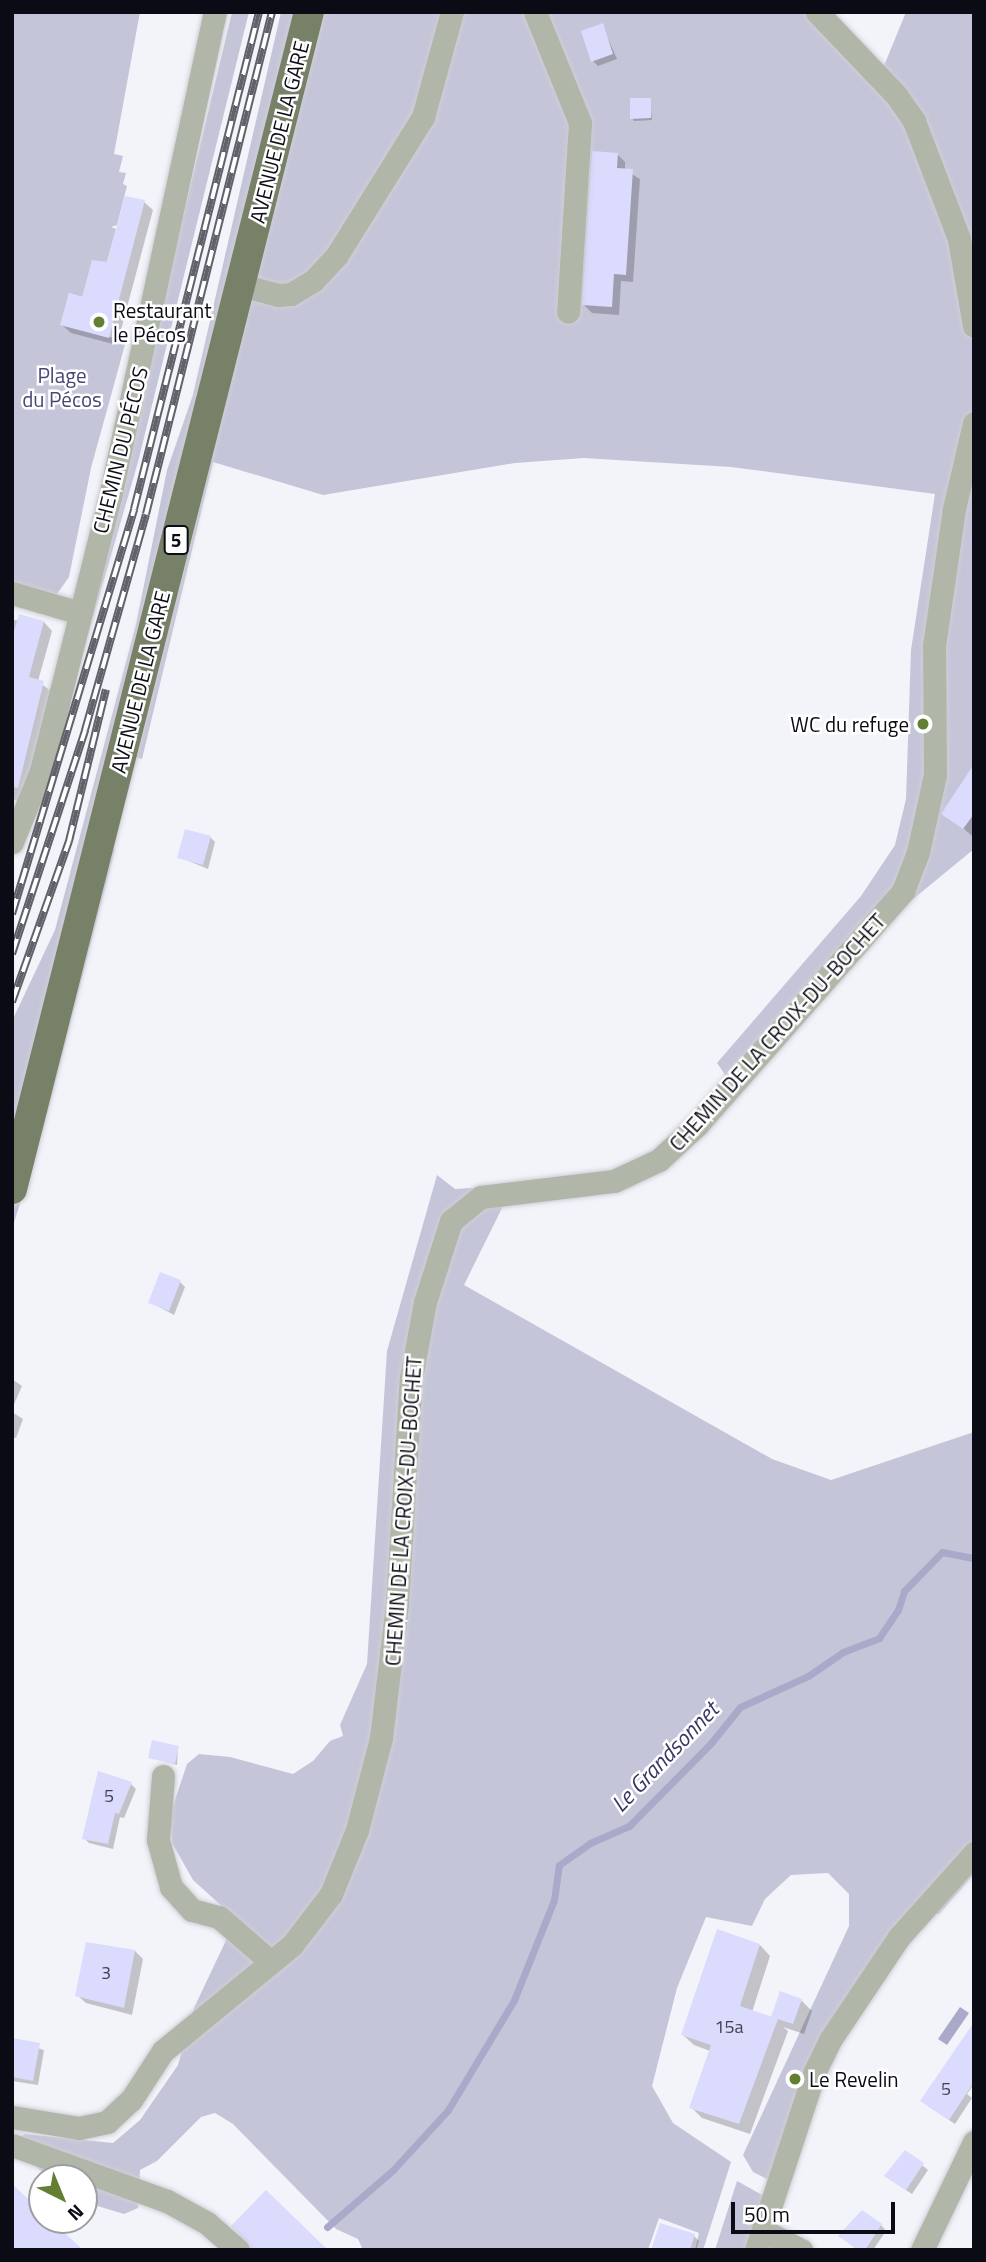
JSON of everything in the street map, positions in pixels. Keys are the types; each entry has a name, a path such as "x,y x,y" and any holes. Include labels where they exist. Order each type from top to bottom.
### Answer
{"main road":[{"name":"AVENUE DE LA GARE","path":"13,1182 309,12"},
{"name":"AVENUE DE LA GARE","path":"12,1113 43,1067"}],"street":[{"name":"CHEMIN DU PÉCOS","path":"12,842 41,771 147,341 215,12"},
{"path":"241,285 278,295 291,294 313,281 337,255 423,117 453,12"},
{"path":"535,12 580,123 568,312"},
{"path":"817,12 896,96 914,121 959,239 974,326"},
{"name":"CHEMIN DE LA CROIX-DU-BOCHET","path":"12,2117 79,2128 107,2122 131,2101 163,2051 304,1932 331,1894 372,1778 389,1688 411,1378 425,1302 451,1221 481,1197 614,1181 659,1160 697,1125 903,891 918,852 935,775 934,646 954,509 974,423"},
{"path":"12,593 80,613"},
{"path":"163,1776 158,1803 158,1840 171,1887 192,1910 219,1917 271,1962"},
{"path":"801,2250 760,2241 815,2071 863,1986 915,1917 974,1853"},
{"path":"922,2250 974,2142"},
{"path":"12,2145 167,2201 207,2223 239,2250"}],"green space":[{"name":"Plage du Pécos","path":"12,12 140,12 114,154 123,156 119,172 126,173 123,184 127,186 117,225 111,227 116,229 107,262 92,261 89,299 69,293 61,325 126,341 91,468 69,577 57,594 12,582"},
{"path":"232,12 249,12 138,462 62,724"},
{"path":"281,12 817,12 879,78 906,12 974,12 974,849 901,909 709,1125 665,1164 619,1185 507,1198 464,1285 772,1459 831,1480 974,1432 974,1874 939,1914 905,1914 826,2042 777,2184 753,2172 743,2155 849,1926 849,1894 828,1873 791,1875 765,1899 752,1926 706,1917 677,1988 652,2086 673,2123 731,2162 703,2250 695,2250 699,2233 659,2218 648,2250 363,2250 358,2239 336,2229 233,2124 215,2113 201,2117 157,2161 140,2170 138,2208 124,2214 98,2206 98,2164 34,2164 20,2138 25,2134 113,2143 140,2120 178,2065 194,2008 236,1919 193,1880 172,1843 170,1815 187,1764 199,1754 230,1757 293,1774 313,1761 330,1741 343,1736 340,1725 367,1664 387,1351 437,1175 455,1189 540,1184 613,1175 658,1155 728,1079 717,1063 861,896 895,845 906,799 911,650 935,494 731,467 584,458 515,463 323,495 213,462 142,759 122,753 99,846 115,849 43,1130 12,1229 12,1021 55,930 136,625 167,470 193,395"},
{"path":"737,2181 773,2201 756,2250 715,2250"}],"water":[{"path":"960,2007 969,2013 947,2045 938,2039"}],"building":[{"path":"603,23 613,54 591,62 581,31"},
{"path":"630,98 651,98 651,118 630,119"},
{"path":"592,151 618,153 617,168 633,169 626,275 614,274 612,307 582,305"},
{"path":"125,196 145,200 109,338 60,325 69,293 82,297 92,260 107,262"},
{"path":"19,614 44,621 29,677 44,681 18,788 12,787 12,638"},
{"path":"974,764 974,814 963,829 941,814"},
{"path":"185,829 211,836 203,865 177,858"},
{"path":"160,1272 181,1280 169,1311 148,1303"},
{"path":"152,1740 179,1746 175,1764 148,1758"},
{"path":"98,1771 132,1782 119,1814 115,1813 108,1844 82,1839"},
{"path":"717,1929 760,1944 740,2006 778,2019 739,2124 689,2108 711,2045 681,2035"},
{"path":"86,1942 135,1950 124,2008 75,1996"},
{"path":"780,1991 802,1999 793,2024 771,2017"},
{"path":"974,2022 974,2082 949,2120 920,2101"},
{"path":"12,2038 40,2043 33,2081 12,2077"},
{"path":"905,2150 924,2163 906,2190 884,2176"},
{"path":"12,2184 28,2199 28,2234 66,2234 83,2250 12,2250"},
{"path":"266,2190 328,2250 253,2250 231,2226"},
{"path":"862,2210 882,2224 865,2250 858,2250 838,2236"},
{"path":"660,2223 695,2234 690,2250 651,2250"}],"waterway":[{"name":"Le Grandsonnet","path":"327,2227 393,2170 448,2110 514,2000 554,1900 559,1865 590,1843 629,1826 711,1743 740,1707 808,1676 843,1652 879,1638 898,1610 904,1591 942,1552 974,1558"}],"railway":[{"path":"12,914 134,509 259,12"},
{"path":"12,954 85,730 146,514 272,12"},
{"path":"12,1002 69,841 106,689"}],"place":[{"name":"Restaurant le Pécos","path":"99,322"},
{"name":"WC du refuge","path":"923,724"},
{"name":"Le Revelin","path":"795,2079"}]}
